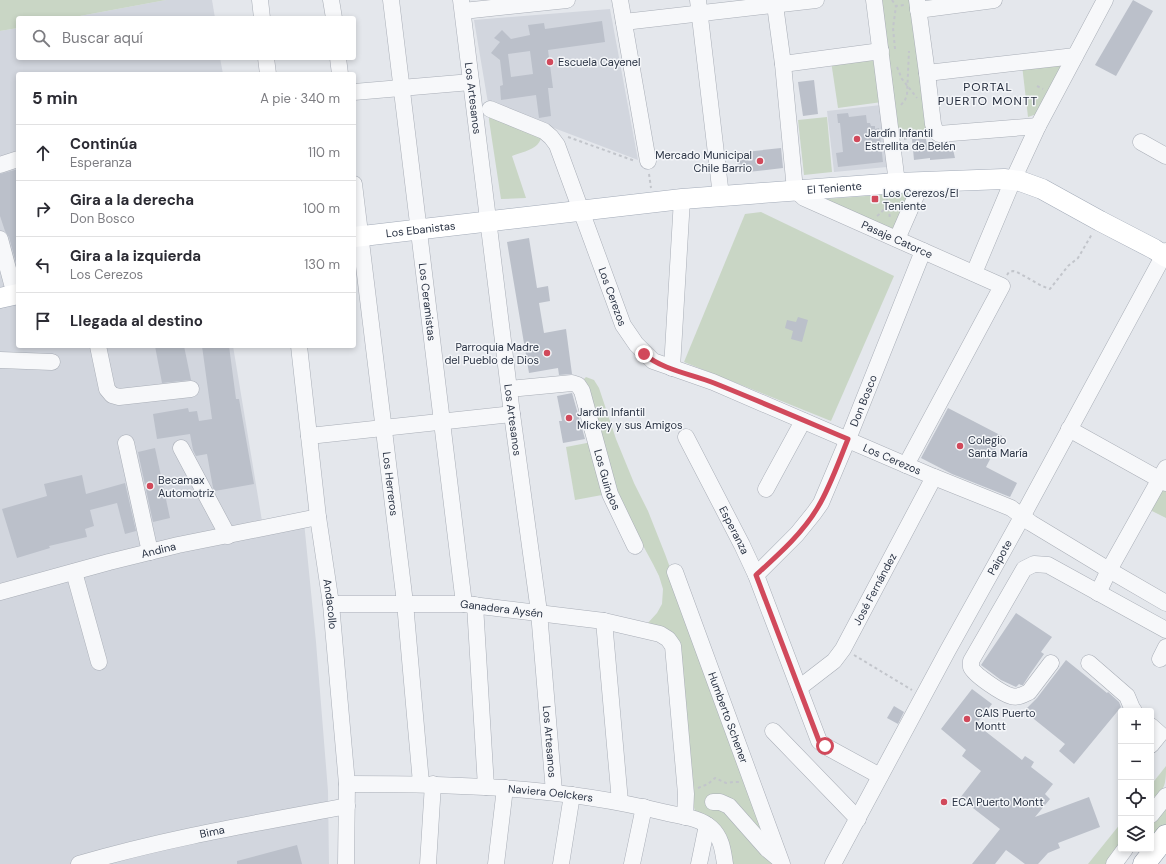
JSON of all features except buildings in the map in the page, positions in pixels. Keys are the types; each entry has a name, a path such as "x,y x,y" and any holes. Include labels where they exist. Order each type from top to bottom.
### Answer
{"highway":[{"path":"1144,864 1166,836"}],"main road":[{"name":"El Teniente","path":"488,221 682,199 795,190 892,191 922,182 977,179 1013,180 1025,182 1042,189 1100,221 1166,254"},
{"name":"Los Ebanistas","path":"357,237 488,221"}],"street":[{"path":"260,0 262,16"},
{"path":"331,0 334,16"},
{"name":"Los Ceramistas","path":"391,0 442,422 470,604 486,786"},
{"path":"462,6 567,0"},
{"path":"620,0 648,164"},
{"path":"624,22 699,7 775,5 816,0"},
{"path":"874,0 888,52 888,107 892,140 892,191"},
{"path":"994,0 911,5 927,73 933,124 937,132 1038,126"},
{"path":"974,273 1013,180 1038,126 1105,0"},
{"path":"775,5 783,64 795,190"},
{"name":"Los Artesanos","path":"462,6 512,414 539,612 554,792"},
{"path":"699,7 721,196"},
{"path":"783,64 888,52"},
{"path":"927,73 1075,56"},
{"path":"266,60 268,72"},
{"path":"338,60 340,72"},
{"path":"356,92 471,82"},
{"path":"490,109 544,131 551,137"},
{"name":"Los Cerezos","path":"551,137 557,145 623,325 644,354 653,361 712,382 934,477 1012,508 1022,517 1108,570 1166,603"},
{"path":"1142,142 1166,156"},
{"path":"0,165 16,160"},
{"path":"897,239 922,182"},
{"name":"Pasaje Catorce","path":"795,190 804,198 1002,286"},
{"path":"672,368 682,199"},
{"name":"Los Herreros","path":"356,219 357,237 384,428 427,784 428,864"},
{"path":"0,239 11,296"},
{"name":"Don Bosco","path":"756,575 787,545 821,503 923,251"},
{"name":"Paipote","path":"833,864 1069,429 1166,254"},
{"path":"906,465 1002,286"},
{"path":"98,348 107,389 112,396 119,397 191,388"},
{"name":"Andacollo","path":"299,348 318,516 331,604 347,784 346,864"},
{"path":"0,360 52,362"},
{"name":"Los Guindos","path":"509,389 572,382 578,385 582,391 610,494 636,546"},
{"path":"309,436 512,414"},
{"path":"766,489 804,421"},
{"path":"1069,429 1164,477 1108,570 1098,593"},
{"name":"Esperanza","path":"686,437 756,575 819,741 825,746 880,776"},
{"path":"126,443 150,552"},
{"path":"181,448 228,536"},
{"name":"José Fernández","path":"799,688 834,661 843,649 934,477"},
{"name":"Andina","path":"0,592 150,552 318,516"},
{"path":"1051,663 1029,692 1015,697 1007,695 975,674 970,664 1024,569 1029,566 1039,564 1048,565 1166,630"},
{"path":"74,572 98,662"},
{"name":"Humberto Schener","path":"675,572 781,862"},
{"name":"Ganadera Aysén","path":"331,604 470,604 604,621 660,634 668,639 673,646 686,794 685,817"},
{"path":"604,621 620,802"},
{"path":"1089,663 1127,696 1132,708"},
{"path":"1154,729 1160,734 1154,741"},
{"path":"773,731 858,819"},
{"name":"Naviera Oelckers","path":"347,784 486,786 554,792 644,807 697,820 707,825 721,842 725,864"},
{"path":"496,864 505,788"},
{"path":"561,864 572,795"},
{"path":"1154,809 1166,796"},
{"path":"713,802 720,802 729,806 760,842 781,862"},
{"name":"Bima","path":"79,864 167,840 347,806"},
{"path":"632,864 644,807"},
{"path":"699,864 707,825"},
{"path":"1114,864 1123,852"}],"path":[{"path":"888,52 896,6 892,0"},
{"path":"896,6 911,5"},
{"path":"902,6 911,5"},
{"path":"888,107 904,103 907,95 910,51"},
{"path":"896,63 902,79 907,86 920,101 925,105 931,106"},
{"path":"892,140 937,132"},
{"path":"551,137 556,135 562,136 648,164 651,191"},
{"path":"874,217 884,211 892,191"},
{"path":"1002,286 1009,272 1013,271 1050,289 1068,266 1078,258 1092,234"},
{"path":"843,649 923,697"},
{"path":"712,781 715,778 726,784 734,782"}],"shaded area":[{"path":"166,0 212,0 215,16 80,16"},
{"name":"Escuela Cayenel","path":"610,9 638,160 488,103 474,20"},
{"path":"16,28 16,60 220,60 223,72 16,72 16,348 233,348 262,521 303,512 316,642 328,791 329,864 0,864 0,31"},
{"name":"Jardín Infantil Estrellita de Belén","path":"881,105 887,167 834,172 827,111"}],"green space":[{"path":"0,0 166,0 80,16 16,16 16,28 0,31"},
{"path":"880,0 915,0 932,134 896,139"},
{"path":"875,55 882,102 838,108 831,61"},
{"path":"1062,64 1037,114 1028,117 1022,65"},
{"path":"489,116 541,137 540,141 534,147 512,156 526,198 501,199"},
{"path":"827,117 832,172 804,175 798,120"},
{"path":"908,193 895,233 825,199"},
{"path":"761,212 894,276 831,421 684,362 745,214"},
{"path":"586,377 594,380 599,388 616,439 634,483 648,511 779,864 733,864 723,831 713,820 695,811 693,804 685,694 679,641 666,628 647,624 657,613 662,604 663,589 653,564 614,492 582,381"},
{"path":"592,442 602,495 575,500 566,447"},
{"path":"1166,490 1166,518 1148,509 1158,493"},
{"path":"1166,766 1164,785 1160,793 1154,797 1154,781"},
{"path":"1166,806 1166,824 1154,839 1154,820"},
{"path":"1118,827 1118,851 1107,864 1088,864"}],"place":[{"name":"Escuela Cayenel","path":"550,62"},
{"name":"Jardín Infantil Estrellita de Belén","path":"857,139"},
{"name":"Mercado Municipal Chile Barrio","path":"760,161"},
{"name":"Los Cerezos/El Teniente","path":"875,199"},
{"name":"Parroquia Madre del Pueblo de Dios","path":"547,353"},
{"name":"Jardín Infantil Mickey y sus Amigos","path":"569,418"},
{"name":"Colegio Santa María","path":"960,446"},
{"name":"Becamax Automotriz","path":"150,486"},
{"name":"CAIS Puerto Montt","path":"967,719"},
{"name":"ECA Puerto Montt","path":"944,802"}],"district":[{"name":"PORTAL PUERTO MONTT","path":"988,94"}],"route":[{"path":"644,354 653,361 662,365 712,382 848,439 821,503 797,534 776,557 756,575 819,741 825,746"}]}
